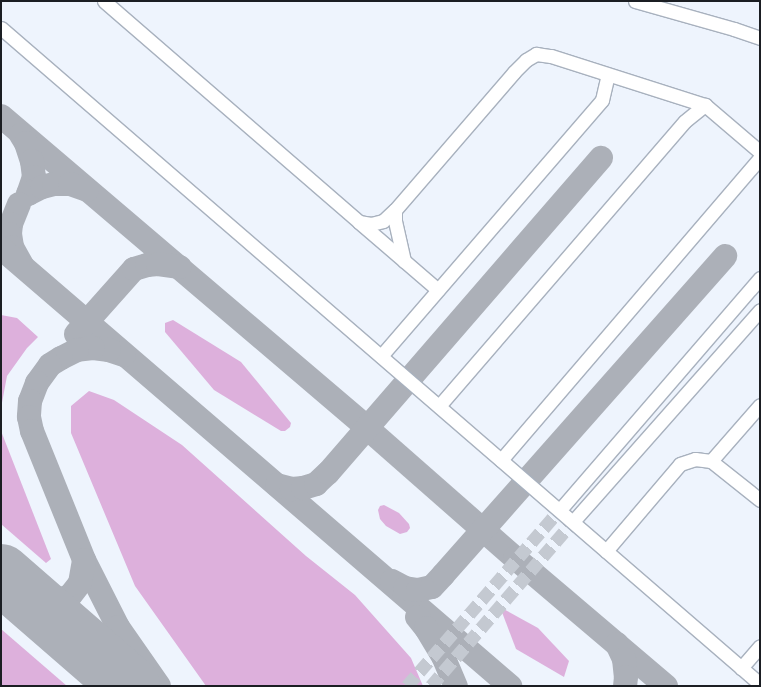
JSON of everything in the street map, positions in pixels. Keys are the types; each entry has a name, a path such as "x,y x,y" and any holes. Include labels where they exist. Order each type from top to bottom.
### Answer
{"street":[{"path":"104,1 438,290"},
{"path":"635,1 734,29 760,38"},
{"path":"1,28 760,684"},
{"path":"359,222 371,224 383,222 514,72 526,60 536,54 551,56 705,105 760,152"},
{"path":"381,356 602,100 608,75"},
{"path":"439,406 685,121 705,105"},
{"path":"501,460 760,158"},
{"path":"395,210 395,221 404,261"},
{"path":"564,505 760,278"},
{"path":"577,517 760,310"},
{"path":"711,460 760,405"},
{"path":"606,551 680,464 696,459 711,460 760,500"},
{"path":"741,668 760,646"}],"shaded area":[{"path":"1,315 17,318 38,337 27,348 7,376 1,408"},
{"path":"173,320 241,362 291,423 290,427 285,431 281,431 214,390 165,332 165,323"},
{"path":"89,391 114,400 182,445 306,556 355,595 411,658 423,686 206,686 135,586 71,433 71,406"},
{"path":"1,431 51,559 46,563 1,524"},
{"path":"384,505 399,513 409,524 410,528 407,532 400,534 386,526 380,519 378,510 380,506"},
{"path":"500,607 538,628 569,661 564,677 516,649"},
{"path":"1,629 67,686 1,686"}],"taxiway":[{"path":"1,116 367,428 515,558 666,686"},
{"path":"21,135 26,143 32,161 34,177 28,194 42,187 54,184 70,184 87,190"},
{"path":"277,485 292,489 303,488 316,484 328,473 601,158"},
{"path":"19,204 11,224 10,234 12,247 22,265"},
{"path":"1,248 510,686"},
{"path":"392,581 405,588 418,590 432,587 725,256"},
{"path":"76,334 134,269 147,265 158,264 180,267"},
{"path":"124,355 109,350 93,348 77,350 50,365 37,383 30,401 29,417 32,431 84,560 118,627 159,686"},
{"path":"26,596 46,602 54,602 70,596 80,583 84,560"},
{"path":"417,617 426,628 443,656 456,686"},
{"path":"617,644 624,659 626,677 625,686"}],"runway":[{"path":"1,574 130,686"}],"tunnel":[{"path":"407,686 564,505"},
{"path":"431,686 577,517"}]}
